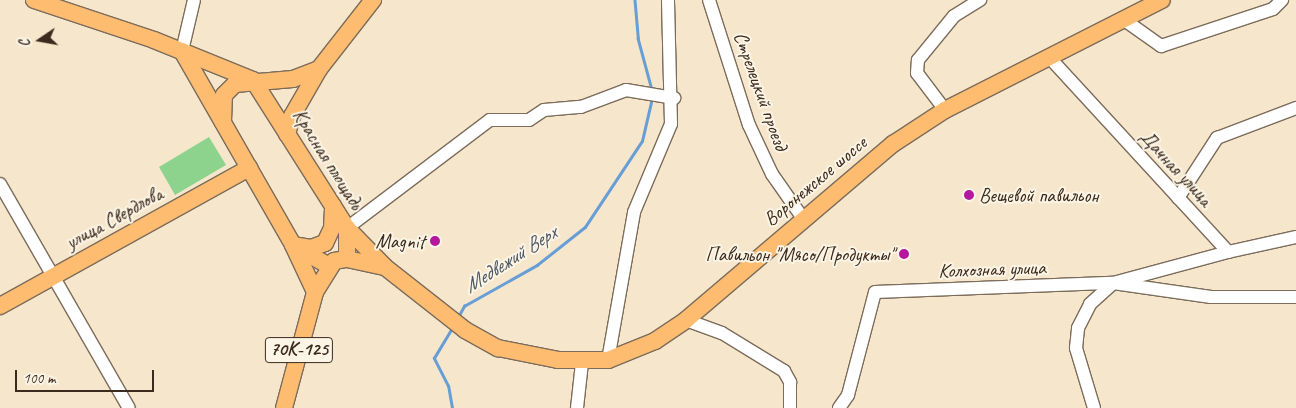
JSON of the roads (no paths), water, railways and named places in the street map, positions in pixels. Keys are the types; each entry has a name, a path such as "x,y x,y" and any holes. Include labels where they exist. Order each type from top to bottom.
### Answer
{"main road":[{"path":"34,0 182,51 253,80"},
{"path":"287,134 292,116 320,69 373,0"},
{"name":"Воронежское шоссе","path":"347,228 386,268 465,330 498,348 582,363 608,360 655,341 686,320 802,217 893,144 945,110 1162,0"},
{"path":"182,51 294,245 315,292"},
{"path":"224,124 224,95 234,84 253,80 293,79 320,69"},
{"name":"Красная площадь","path":"253,80 347,228 347,258"},
{"name":"улица Свердлова","path":"0,306 249,168"},
{"path":"294,245 311,248 325,243 332,228 333,206"},
{"path":"294,245 329,266"},
{"path":"315,292 329,266 347,258 386,268"},
{"name":"70К-125","path":"284,408 315,292"}],"street":[{"path":"182,51 194,0"},
{"path":"608,360 634,212 668,141 674,98 668,0"},
{"name":"Стрелецкий проезд","path":"709,0 749,125 772,174 802,217"},
{"path":"945,110 917,73 918,60 954,16 980,0"},
{"path":"1123,19 1161,46 1272,9 1282,0"},
{"name":"Дачная улица","path":"1049,57 1228,252"},
{"path":"347,228 490,120 529,120 544,110 581,107 626,90 674,98"},
{"path":"1178,198 1217,138 1296,108"},
{"path":"0,184 128,408"},
{"path":"1228,252 1296,237"},
{"name":"Колхозная улица","path":"839,408 848,395 875,292 1113,283 1228,252"},
{"path":"1094,408 1076,348 1078,328 1090,304 1113,283 1211,297 1296,297"},
{"path":"686,320 722,333 784,371 790,382 790,408"},
{"path":"577,408 582,363"}],"waterway":[{"name":"Медвежий Верх","path":"635,0 638,38 652,90"},
{"name":"Медвежий Верх","path":"458,317 464,306 537,265 585,227 642,141 652,98"},
{"name":"Медвежий Верх","path":"452,328 434,358 448,386 452,408"}],"place":[{"name":"Вещевой павильон","path":"969,195"},
{"name":"Magnit","path":"435,241"},
{"name":"Павильон \"Мясо/Продукты\"","path":"904,254"}]}
